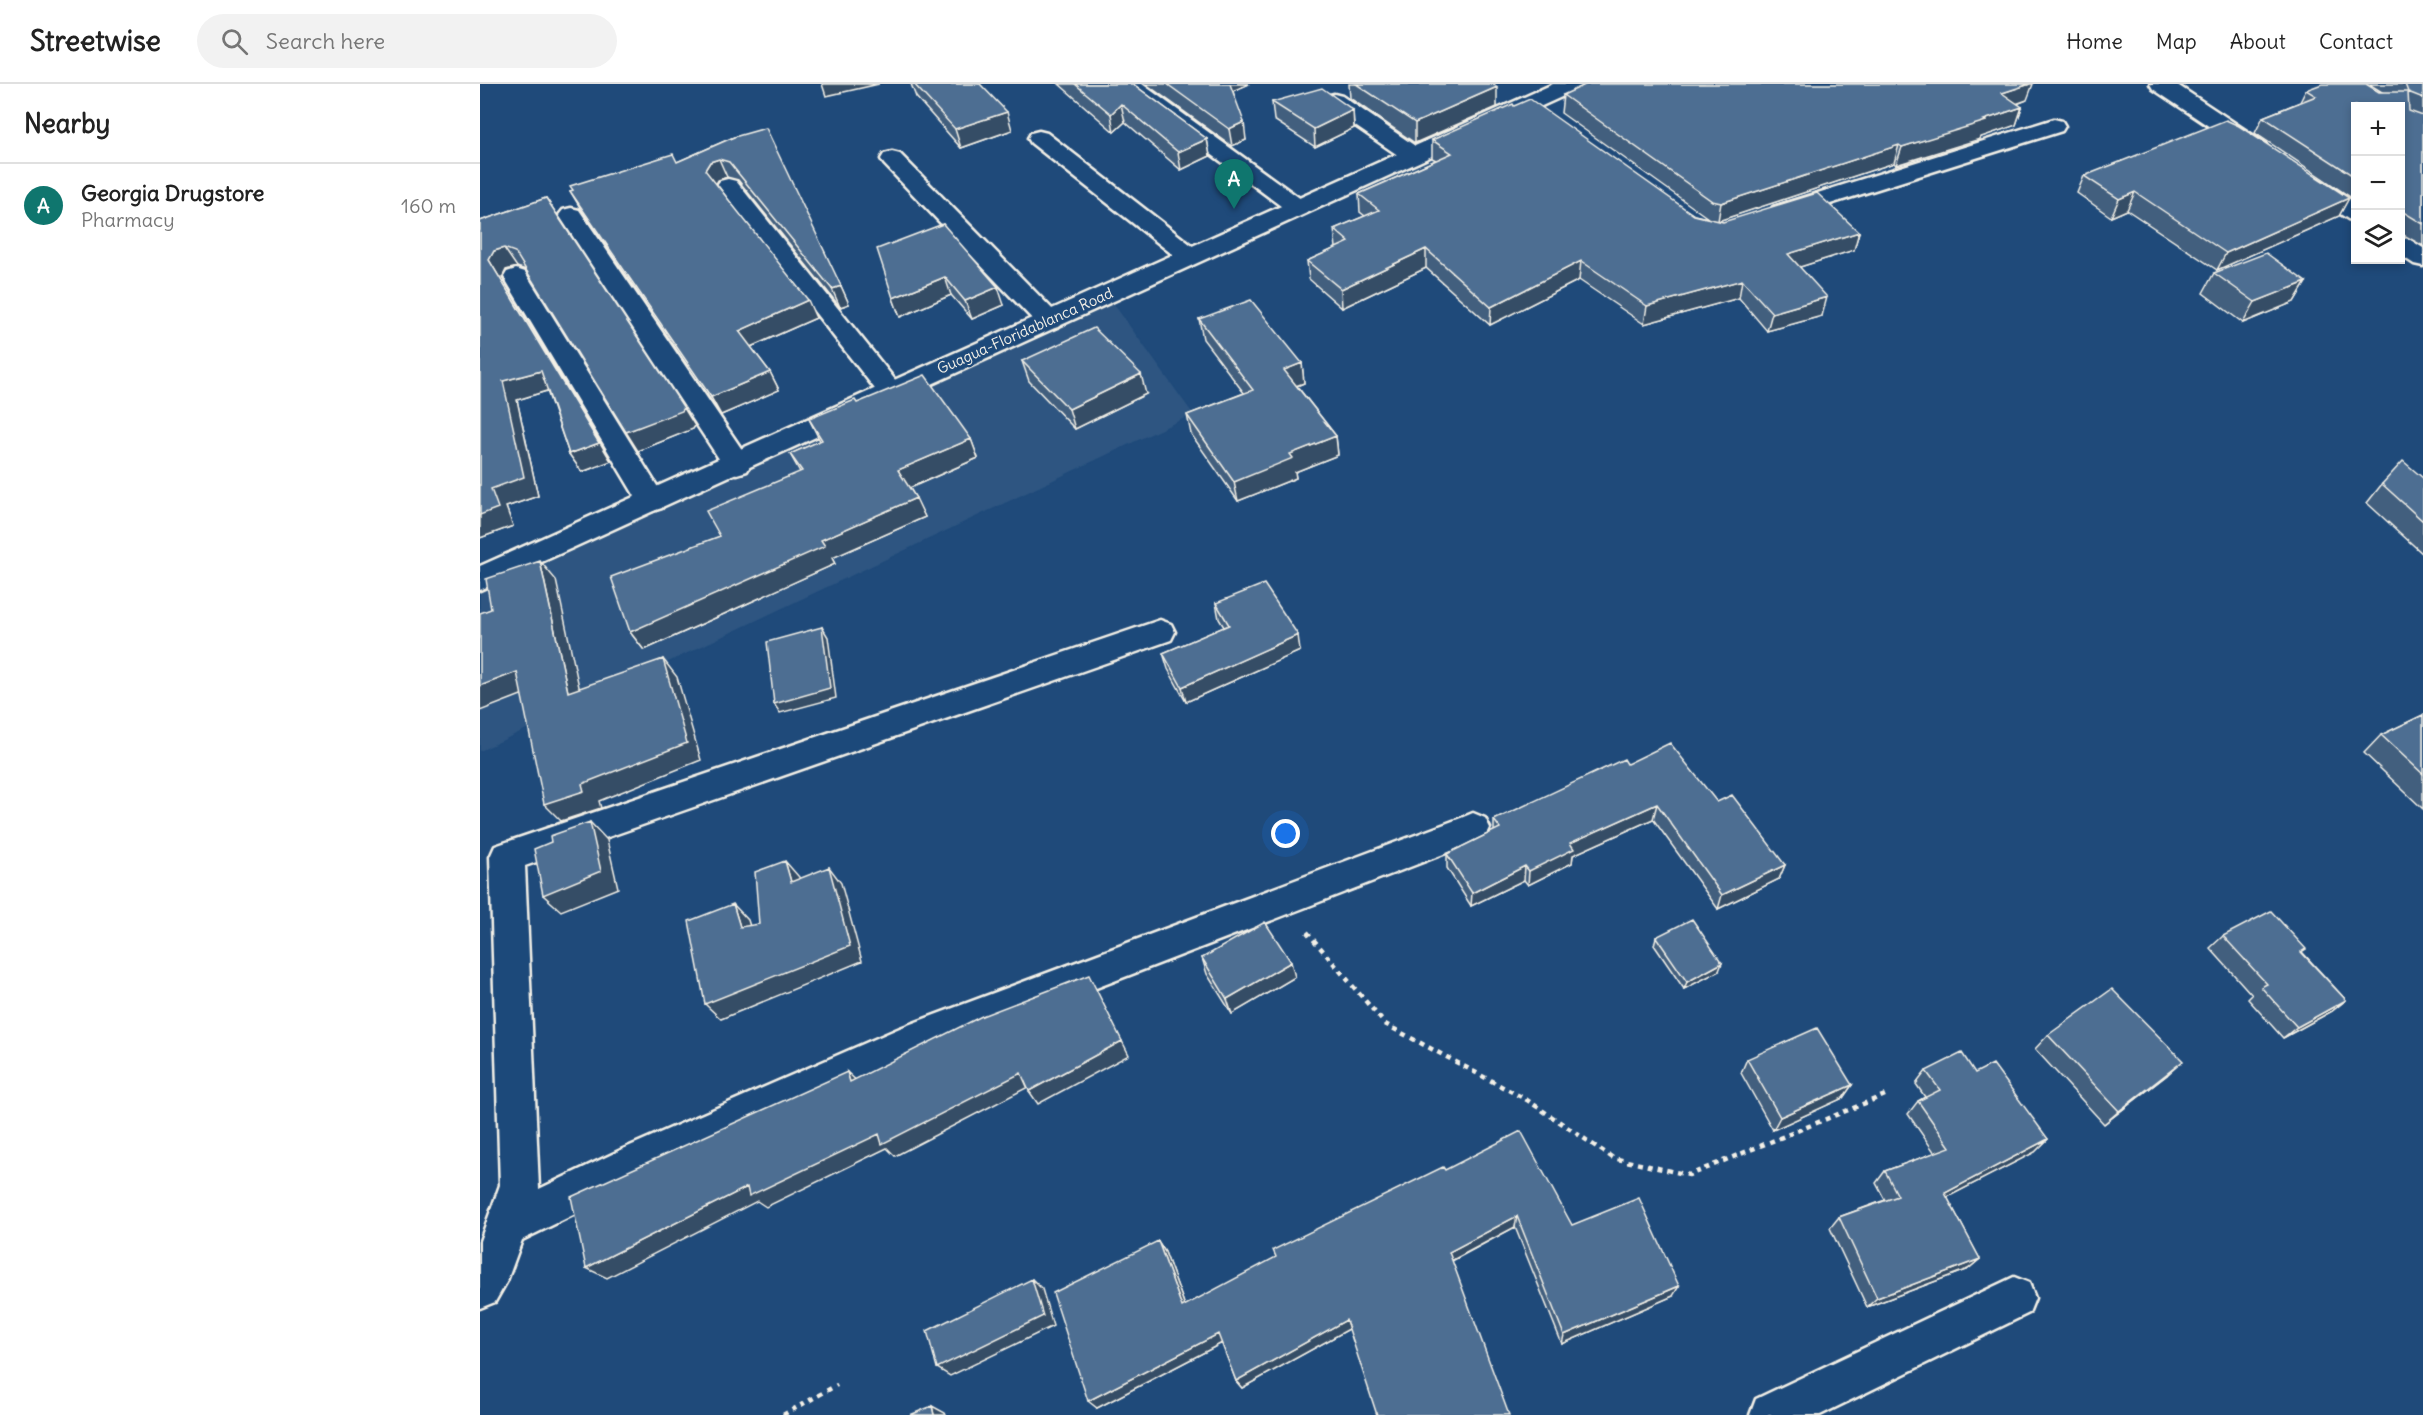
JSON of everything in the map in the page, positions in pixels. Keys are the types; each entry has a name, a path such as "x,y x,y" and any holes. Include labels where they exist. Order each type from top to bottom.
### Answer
{"street":[{"path":"1128,84 1297,207"},
{"name":"Guagua-Floridablanca Road","path":"480,579 1413,155 1538,110 1571,84"},
{"path":"2162,84 2351,211"},
{"path":"1334,101 1413,155"},
{"path":"1758,220 2054,126"},
{"path":"1039,138 1190,256"},
{"path":"892,159 1049,321"},
{"path":"728,186 891,392"},
{"path":"571,215 737,464"},
{"path":"2405,247 2423,259"},
{"path":"516,277 652,501"},
{"path":"480,1287 492,1266 520,1185 507,857 1160,632"},
{"path":"506,1226 637,1163 913,1041 1473,828"},
{"path":"1772,1415 2014,1298"}],"path":[{"path":"1281,902 1385,1024 1527,1100 1613,1158 1689,1175 1885,1095"},
{"path":"783,1415 837,1385"}],"shaded area":[{"path":"1113,303 1193,414 480,751 480,590 805,439"}],"building":[{"path":"914,84 980,84 1007,112 955,129"},
{"path":"1075,84 1133,84 1207,139 1178,152 1121,104 1111,114"},
{"path":"1167,84 1230,84 1244,122 1229,129"},
{"path":"1356,84 1494,84 1497,87 1415,123"},
{"path":"1587,84 2030,84 2002,93 2022,107 1984,120 1986,121 1902,147 1899,145 1721,203 1712,201 1563,95"},
{"path":"2322,84 2366,84 2379,92 2408,92 2409,111 2423,116 2423,224 2405,213 2405,102 2351,102 2351,174 2263,117 2316,96 2306,90"},
{"path":"2405,84 2423,84 2423,98 2408,92"},
{"path":"1322,88 1353,110 1314,129 1272,102"},
{"path":"1530,99 1694,215 1723,222 1817,193 1859,232 1788,254 1827,297 1772,313 1742,280 1647,306 1581,261 1491,307 1426,249 1341,289 1307,261 1349,242 1334,229 1379,210 1359,194 1452,153 1432,140 1513,104 1514,106"},
{"path":"2226,120 2239,126 2349,198 2226,253 2135,192 2119,199 2084,176"},
{"path":"766,128 841,286 832,289 729,162 719,159 710,162 705,170 808,300 739,331 770,372 711,397 570,191 573,190 570,186 673,154 677,162 734,137"},
{"path":"546,198 684,408 682,411 626,432 515,252 504,248 494,251 489,260 599,443 569,454 541,371 503,381 524,477 491,489 498,508 480,515 480,221"},
{"path":"943,224 998,287 965,301 945,277 893,298 877,249"},
{"path":"2266,253 2306,282 2255,302 2214,273"},
{"path":"1251,300 1302,363 1284,370 1336,436 1290,454 1293,458 1234,482 1187,415 1253,390 1199,319"},
{"path":"1094,328 1141,374 1069,409 1022,361"},
{"path":"925,375 971,439 898,470 916,498 821,540 825,546 630,632 611,577 720,536 706,511 802,471 790,454 822,440 809,419 855,400 857,403"},
{"path":"2403,461 2423,478 2423,521 2382,484"},
{"path":"540,561 568,692 663,659 687,743 582,784 584,791 544,804 517,672 480,686 480,613 491,609 486,579"},
{"path":"1264,584 1298,635 1182,687 1163,653 1229,625 1216,603"},
{"path":"822,627 830,688 774,704 767,642"},
{"path":"2423,715 2423,774 2381,735"},
{"path":"1670,743 1717,802 1732,795 1785,865 1722,895 1657,804 1570,843 1574,849 1529,871 1525,866 1472,893 1447,854 1500,828 1494,820 1624,759 1627,764"},
{"path":"590,822 601,871 543,895 534,849 551,842 550,836"},
{"path":"785,861 791,882 829,867 850,946 705,1004 689,921 733,904 740,927 759,924 755,872"},
{"path":"2271,911 2306,949 2301,952 2346,1000 2297,1027 2261,987 2267,984 2223,936"},
{"path":"1692,919 1722,963 1687,982 1656,937"},
{"path":"1265,922 1291,962 1227,999 1202,958"},
{"path":"1089,975 1122,1041 1029,1091 1021,1073 882,1144 879,1134 749,1196 747,1187 586,1268 571,1197 847,1072 850,1082 982,1016"},
{"path":"2112,989 2183,1061 2119,1111 2048,1035"},
{"path":"1817,1028 1852,1085 1780,1117 1747,1059"},
{"path":"1962,1053 1975,1073 1993,1064 2048,1139 1945,1193 1980,1259 1877,1298 1839,1217 1898,1196 1885,1171 1950,1147 1918,1101 1940,1090 1926,1071"},
{"path":"1521,1131 1572,1225 1639,1198 1679,1286 1564,1335 1517,1216 1449,1252 1509,1415 1377,1415 1346,1320 1236,1381 1218,1334 1088,1401 1053,1293 1158,1241 1182,1307 1276,1257 1273,1250 1443,1167 1445,1170"},
{"path":"1032,1279 1043,1316 937,1368 927,1331"},
{"path":"932,1406 934,1415 910,1415"}],"place":[{"name":"Georgia Drugstore","path":"1234,209"}]}
